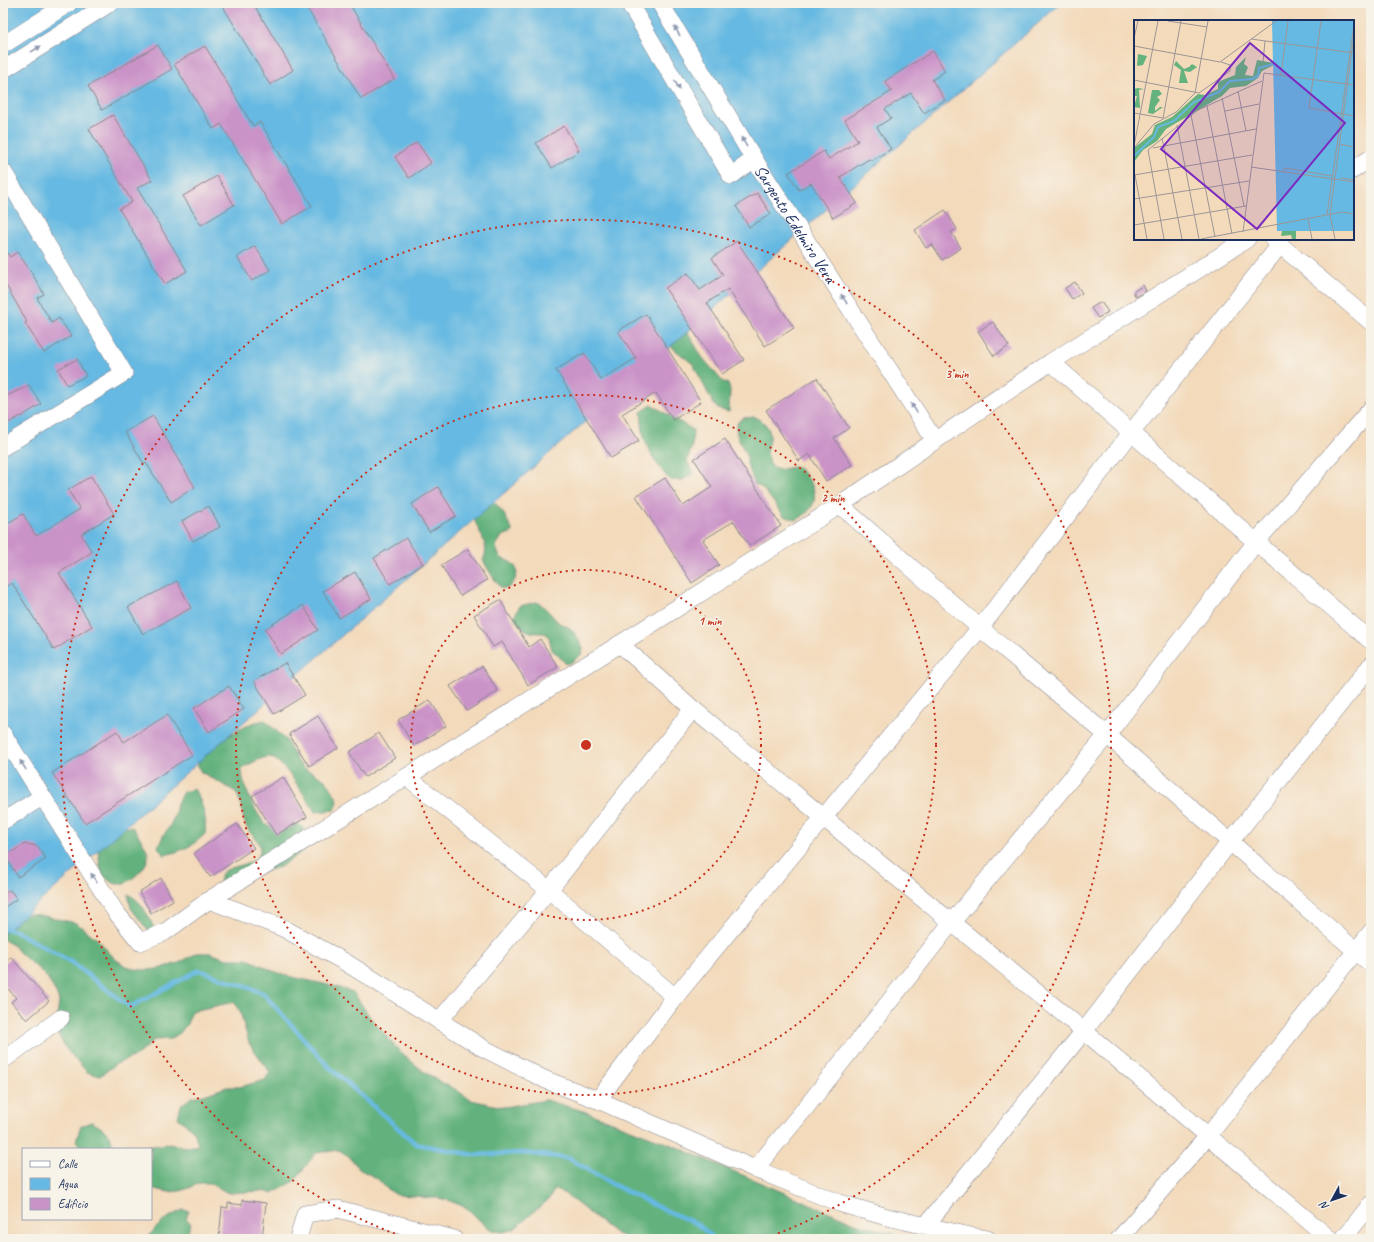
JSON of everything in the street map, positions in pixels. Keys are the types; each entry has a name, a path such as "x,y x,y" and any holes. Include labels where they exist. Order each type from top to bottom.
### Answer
{"street":[{"path":"3,45 69,3"},
{"path":"3,70 110,3"},
{"name":"Sargento Edelmiro Vera","path":"629,3 731,176 754,159"},
{"name":"Sargento Edelmiro Vera","path":"660,3 754,159 935,441"},
{"path":"1354,169 1371,158"},
{"path":"3,171 124,373 3,447"},
{"path":"3,734 115,911 140,942 165,932 209,900 840,505 1051,362 1245,240"},
{"path":"598,1100 675,997 980,628 1277,242 1371,322"},
{"path":"1051,362 1371,641"},
{"path":"755,1169 807,1106 952,922 1107,735 1256,542 1371,409"},
{"path":"840,505 980,628 1107,735 1371,964"},
{"path":"620,644 693,709 1084,1031 1330,1239"},
{"path":"926,1225 1084,1031 1230,842 1371,665"},
{"path":"439,1021 549,890 693,709"},
{"path":"407,777 549,890 675,997"},
{"path":"3,821 42,796"},
{"path":"209,900 283,928 345,962 483,1048 546,1080 598,1100 755,1169 839,1203 887,1217 988,1239"},
{"path":"1119,1239 1208,1136 1371,932"},
{"path":"3,1060 61,1018"},
{"path":"1344,1239 1371,1204"},
{"path":"298,1239 306,1214 338,1209 454,1239"}],"green space":[{"path":"680,323 688,333 702,357 722,381 728,384 730,390 729,412 718,409 714,405 693,364 674,349 666,340"},
{"path":"652,405 693,430 692,447 687,460 693,474 682,480 670,480 654,460 646,443 641,412"},
{"path":"755,417 764,422 770,434 767,450 768,460 771,466 776,469 797,467 809,480 813,488 814,502 811,508 796,520 784,516 765,491 755,484 747,464 747,457 737,435 736,428 738,422 743,418"},
{"path":"485,501 496,504 504,514 513,532 502,536 496,546 501,558 514,565 517,571 515,579 508,588 501,588 483,560 486,549 485,544 474,518"},
{"path":"537,602 542,605 559,623 570,628 578,638 583,648 582,654 572,662 566,664 552,650 549,637 545,633 527,631 520,626 514,617 520,606"},
{"path":"265,720 286,740 297,761 305,769 325,780 338,800 337,805 334,810 315,812 282,765 270,757 260,759 242,769 242,775 247,790 262,820 269,826 279,830 299,824 303,828 309,845 280,867 250,875 221,887 220,878 224,871 255,859 259,855 260,846 247,828 236,792 201,772 198,767 198,761 218,737 230,735 252,723"},
{"path":"194,789 204,811 205,834 186,848 164,855 158,847 175,815 177,803 183,792"},
{"path":"132,827 142,840 148,854 148,859 142,869 132,879 122,884 117,884 101,874 98,848 113,830"},
{"path":"128,894 141,904 154,929 149,932 131,908"},
{"path":"29,914 39,915 76,923 97,939 115,959 124,965 135,969 158,969 179,963 197,953 210,953 227,959 248,959 273,971 292,977 353,992 370,1017 400,1052 423,1071 471,1100 505,1107 546,1100 586,1112 672,1145 855,1223 911,1239 629,1239 615,1233 565,1194 555,1189 549,1199 514,1229 503,1232 492,1230 482,1223 467,1208 448,1200 397,1195 387,1189 378,1179 359,1169 350,1157 339,1150 316,1153 294,1181 272,1193 261,1191 228,1193 210,1183 200,1183 180,1191 169,1192 152,1188 152,1148 145,1148 146,1147 167,1144 188,1147 198,1145 194,1131 178,1118 181,1105 192,1097 204,1095 227,1087 240,1087 265,1080 270,1072 249,1043 240,1011 234,1002 192,1011 187,1024 180,1033 170,1039 154,1040 137,1055 116,1064 100,1076 87,1072 67,1050 60,1038 56,1025 59,1002 50,982 43,973 13,945 3,938 3,927 18,916"},
{"path":"91,1122 102,1128 110,1137 112,1144 109,1148 82,1148 76,1141 81,1126"},
{"path":"183,1210 189,1211 186,1218 191,1224 185,1236 187,1239 147,1239 163,1222"}],"water":[{"path":"3,3 1061,3 3,934"}],"building":[{"path":"221,3 253,3 293,70 270,85"},
{"path":"304,3 349,3 394,79 361,99"},
{"path":"158,45 172,69 102,110 88,86"},
{"path":"205,46 253,126 260,122 312,206 282,224 221,124 213,129 174,64"},
{"path":"933,51 945,71 932,80 945,100 924,113 911,93 885,109 891,118 877,127 891,149 871,161 869,159 840,177 857,203 833,218 811,183 799,190 788,173 824,151 829,159 858,141 845,120 892,91 885,81"},
{"path":"113,115 152,180 137,188 187,271 165,284 119,209 132,202 89,129"},
{"path":"564,126 579,151 552,168 536,143"},
{"path":"417,142 431,163 409,178 395,157"},
{"path":"217,176 234,205 201,225 183,196"},
{"path":"757,193 771,214 749,227 736,206"},
{"path":"945,210 957,229 951,232 961,248 942,260 932,244 926,248 915,230"},
{"path":"737,241 794,328 765,346 728,289 707,303 744,360 722,374 665,288 688,273 700,290 723,275 712,258"},
{"path":"255,246 270,270 252,281 237,257"},
{"path":"3,247 10,257 17,252 30,270 44,294 37,298 52,323 59,318 71,336 44,353 25,323 27,322 3,280"},
{"path":"1075,282 1082,293 1072,299 1065,288"},
{"path":"1143,285 1146,291 1136,297 1133,292"},
{"path":"1101,302 1108,312 1098,318 1091,308"},
{"path":"646,314 701,402 673,420 656,393 622,414 639,441 611,458 556,370 584,353 601,380 636,358 618,331"},
{"path":"993,322 1009,346 994,356 978,331"},
{"path":"77,359 86,376 67,385 58,369"},
{"path":"817,378 849,428 834,438 852,465 826,481 809,454 799,461 766,410"},
{"path":"29,385 41,404 21,417 3,426 3,398"},
{"path":"153,416 195,487 171,502 146,463 144,464 125,432"},
{"path":"725,439 781,526 749,546 734,521 703,540 719,565 692,583 636,496 665,478 683,506 712,487 694,459"},
{"path":"91,476 114,514 81,534 92,552 59,573 92,626 54,650 12,583 3,588 3,526 23,514 36,536 80,509 68,490"},
{"path":"438,487 456,516 429,532 412,504"},
{"path":"209,506 220,527 193,541 182,521"},
{"path":"406,538 423,564 390,584 374,558"},
{"path":"468,549 487,580 460,596 441,565"},
{"path":"355,572 371,599 339,618 323,591"},
{"path":"177,581 191,608 143,634 128,607"},
{"path":"500,600 529,647 540,639 558,667 528,685 502,642 493,647 474,615"},
{"path":"303,605 318,630 281,654 265,629"},
{"path":"285,663 305,695 274,714 254,681"},
{"path":"482,666 498,691 467,711 450,686"},
{"path":"229,686 244,709 209,732 194,708"},
{"path":"430,700 446,726 414,746 398,720"},
{"path":"167,715 192,755 85,823 52,773 117,731 124,742"},
{"path":"318,716 338,748 309,766 289,734"},
{"path":"379,733 395,758 365,777 349,752"},
{"path":"283,777 307,817 276,835 252,796"},
{"path":"237,824 254,848 210,877 194,853"},
{"path":"25,844 38,846 46,859 18,877 5,856"},
{"path":"161,878 173,900 151,913 139,892"},
{"path":"10,890 17,899 3,908 3,894"},
{"path":"11,957 49,1001 27,1020 11,1002 16,998 3,983 3,964"},
{"path":"242,1200 266,1203 262,1239 219,1239 222,1207 228,1208 228,1203 242,1205"}],"waterway":[{"path":"3,928 15,931 71,962 130,1007 199,970 263,993 328,1066 416,1144 475,1155 523,1153 568,1158 614,1185 697,1224 715,1239"}]}
